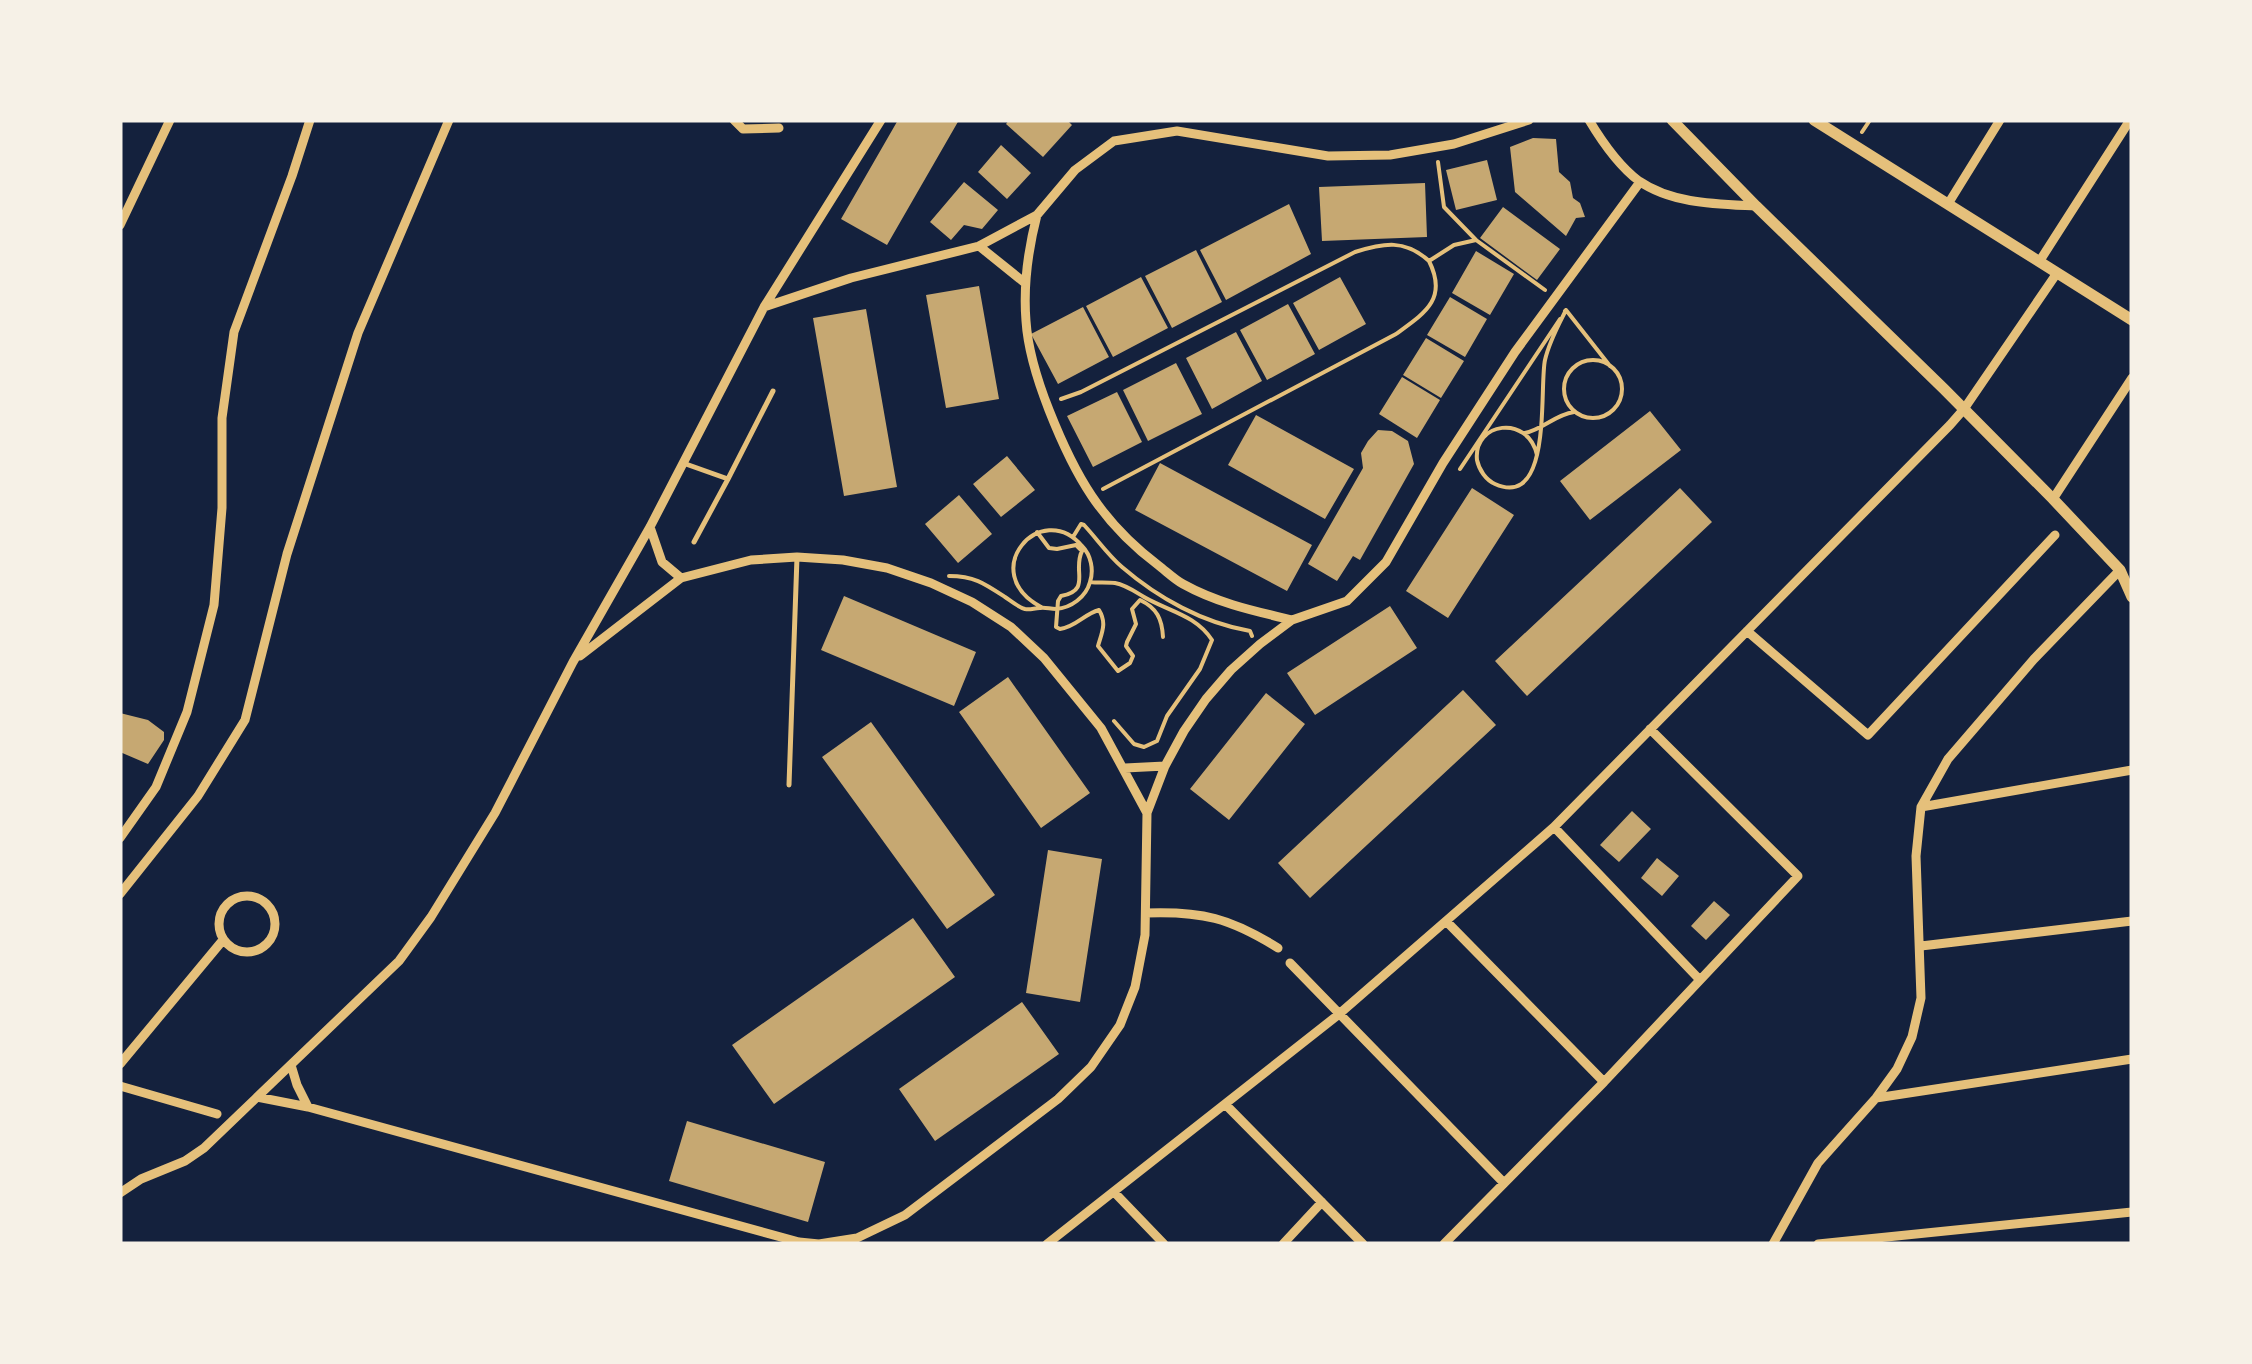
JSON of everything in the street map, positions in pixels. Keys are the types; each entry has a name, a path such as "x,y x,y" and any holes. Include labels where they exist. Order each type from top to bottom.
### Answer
{"street":[{"path":"120,225 170,120"},
{"path":"120,838 156,786 187,712 214,606 222,508 222,418 234,332 310,120"},
{"path":"120,894 198,796 245,720 287,554 358,332 448,120"},
{"path":"734,120 744,129 779,128"},
{"path":"120,1192 141,1179 185,1162 204,1148 400,960 431,917 495,814 764,306 881,120"},
{"path":"764,306 851,278 979,246 1038,215 1075,170 1114,141 1177,131 1328,156 1390,155 1454,144 1529,120"},
{"path":"1588,120 1605,146 1640,182 1673,196 1756,206"},
{"path":"1672,120 2053,500 2120,570 2132,597"},
{"path":"1814,120 2132,320"},
{"path":"1948,204 2000,120"},
{"path":"2039,262 2130,120"},
{"path":"257,1097 308,1107 783,1238 819,1244 857,1238 905,1215 1058,1098 1091,1068 1120,1025 1136,987 1146,914 1148,813 1184,732 1231,670 1260,644 1292,620 1347,601 1386,562 1443,462 1515,352 1640,182"},
{"path":"1038,215 1024,283 1030,354 1065,450 1090,497 1129,544 1181,583 1231,606 1292,620"},
{"path":"979,246 1024,283"},
{"path":"1047,1244 1338,1015 1554,827 1964,409 2057,273"},
{"path":"2053,500 2132,378"},
{"path":"650,527 662,562 681,578"},
{"path":"1747,631 1868,735 2054,535"},
{"path":"573,662 681,578 751,560 797,557 887,568 931,582 1011,627 1101,728 1148,813"},
{"path":"1773,1244 1818,1162 1876,1098 1898,1068 1912,1037 1921,998 1916,856 1921,807 1948,759 2034,659 2120,570"},
{"path":"1444,1244 1604,1082 1798,876 1650,729"},
{"path":"1124,768 1166,766"},
{"path":"1921,807 2132,770"},
{"path":"1554,827 1700,980"},
{"path":"240,896 258,897 272,908 276,926 270,943 255,952 237,952 223,940 218,922 224,906 240,896"},
{"path":"1146,914 1181,912 1216,917 1248,929 1278,948"},
{"path":"1921,946 2132,921"},
{"path":"1446,922 1604,1082"},
{"path":"120,1064 223,940"},
{"path":"1290,963 1504,1183"},
{"path":"1876,1098 2132,1059"},
{"path":"292,1064 308,1107"},
{"path":"120,1086 217,1114"},
{"path":"1226,1105 1363,1244"},
{"path":"1114,1192 1164,1244"},
{"path":"1283,1244 1322,1202"},
{"path":"1818,1244 2132,1212"}],"lane":[{"path":"694,542 773,391"},
{"path":"683,463 728,479"},
{"path":"789,785 797,557"}],"path":[{"path":"1436,148 1444,207 1476,240 1547,291"},
{"path":"1430,260 1454,245 1476,240"},
{"path":"1047,405 1080,392 1355,252 1378,245 1397,245 1417,250 1430,260 1437,288 1431,305 1396,334 1090,497"},
{"path":"1525,433 1535,431 1560,414 1602,417 1617,405 1620,380 1566,310"},
{"path":"1536,455 1525,433 1506,427 1481,440 1477,460 1492,482 1501,486 1526,479 1536,464 1543,424 1545,361 1566,310"},
{"path":"1460,469 1566,310"},
{"path":"1560,414 1566,378 1578,364 1595,360 1610,366"},
{"path":"1564,396 1574,412"},
{"path":"1073,537 1082,524 1121,566 1186,610 1210,622 1250,631 1252,636 1244,642"},
{"path":"931,582 951,576 974,577 1028,610 1057,609 1076,602 1090,582 1090,558 1073,537 1050,530 1025,540 1012,564 1019,591 1041,608"},
{"path":"1037,532 1049,548 1076,545 1082,551 1077,565 1079,584 1075,591 1061,596 1056,627 1074,626 1099,610 1104,625 1098,646 1118,671 1133,656 1126,646 1136,624 1132,609 1140,600 1159,615 1163,636"},
{"path":"1090,582 1116,583 1133,589 1182,614 1212,640 1200,669 1168,716 1157,741 1144,747 1134,744 1109,715"},
{"path":"1209,634 1222,625"},
{"path":"1156,750 1168,734"}],"building":[{"path":"898,120 959,120 887,245 841,219"},
{"path":"1009,120 1067,120 1072,125 1043,157 1006,124"},
{"path":"1533,138 1556,139 1559,172 1570,182 1573,198 1580,203 1585,217 1576,218 1566,236 1515,192 1510,147"},
{"path":"1001,145 1031,173 1007,199 978,172"},
{"path":"1487,160 1497,200 1456,210 1446,170"},
{"path":"964,182 998,210 982,229 964,225 951,240 930,222"},
{"path":"1425,183 1427,237 1322,241 1319,187"},
{"path":"1289,204 1311,254 1226,300 1200,250"},
{"path":"1503,207 1560,249 1537,280 1480,238"},
{"path":"1196,250 1222,302 1172,328 1145,276"},
{"path":"1476,251 1514,274 1490,315 1452,293"},
{"path":"1141,277 1168,328 1113,357 1086,306"},
{"path":"1340,277 1366,324 1319,350 1293,303"},
{"path":"979,286 999,399 946,408 926,295"},
{"path":"1450,297 1487,319 1465,357 1427,335"},
{"path":"1288,304 1315,354 1267,380 1240,330"},
{"path":"1083,307 1109,357 1058,384 1031,334"},
{"path":"866,309 897,487 844,496 813,318"},
{"path":"1236,332 1262,381 1212,409 1186,358"},
{"path":"1426,338 1464,361 1441,398 1403,375"},
{"path":"1176,363 1202,414 1148,441 1123,390"},
{"path":"1402,377 1440,400 1417,438 1379,414"},
{"path":"1117,392 1142,442 1093,467 1067,416"},
{"path":"1650,411 1681,450 1590,520 1560,481"},
{"path":"1256,415 1354,469 1325,519 1228,465"},
{"path":"1378,430 1392,431 1408,441 1414,464 1360,560 1353,556 1337,581 1308,564 1363,468 1361,453"},
{"path":"1007,456 1035,490 1001,517 973,484"},
{"path":"1160,463 1312,545 1287,591 1135,510"},
{"path":"1472,488 1514,515 1448,618 1406,591"},
{"path":"1680,488 1712,522 1527,696 1495,661"},
{"path":"959,495 992,534 958,563 925,524"},
{"path":"844,596 976,652 954,706 821,650"},
{"path":"1390,606 1417,648 1315,715 1287,673"},
{"path":"1008,677 1090,793 1041,828 959,712"},
{"path":"1463,690 1496,725 1310,898 1278,863"},
{"path":"1266,693 1305,724 1229,820 1190,789"},
{"path":"120,713 148,720 164,732 164,740 148,764 120,752"},
{"path":"871,722 995,895 947,929 822,757"},
{"path":"1632,811 1651,829 1619,862 1600,845"},
{"path":"1048,850 1102,859 1080,1002 1026,993"},
{"path":"1657,858 1679,876 1662,896 1641,878"},
{"path":"1714,901 1730,915 1706,940 1691,926"},
{"path":"913,918 955,977 774,1104 732,1045"},
{"path":"1022,1002 1059,1054 935,1141 899,1089"},
{"path":"687,1121 825,1162 808,1222 669,1181"}]}
